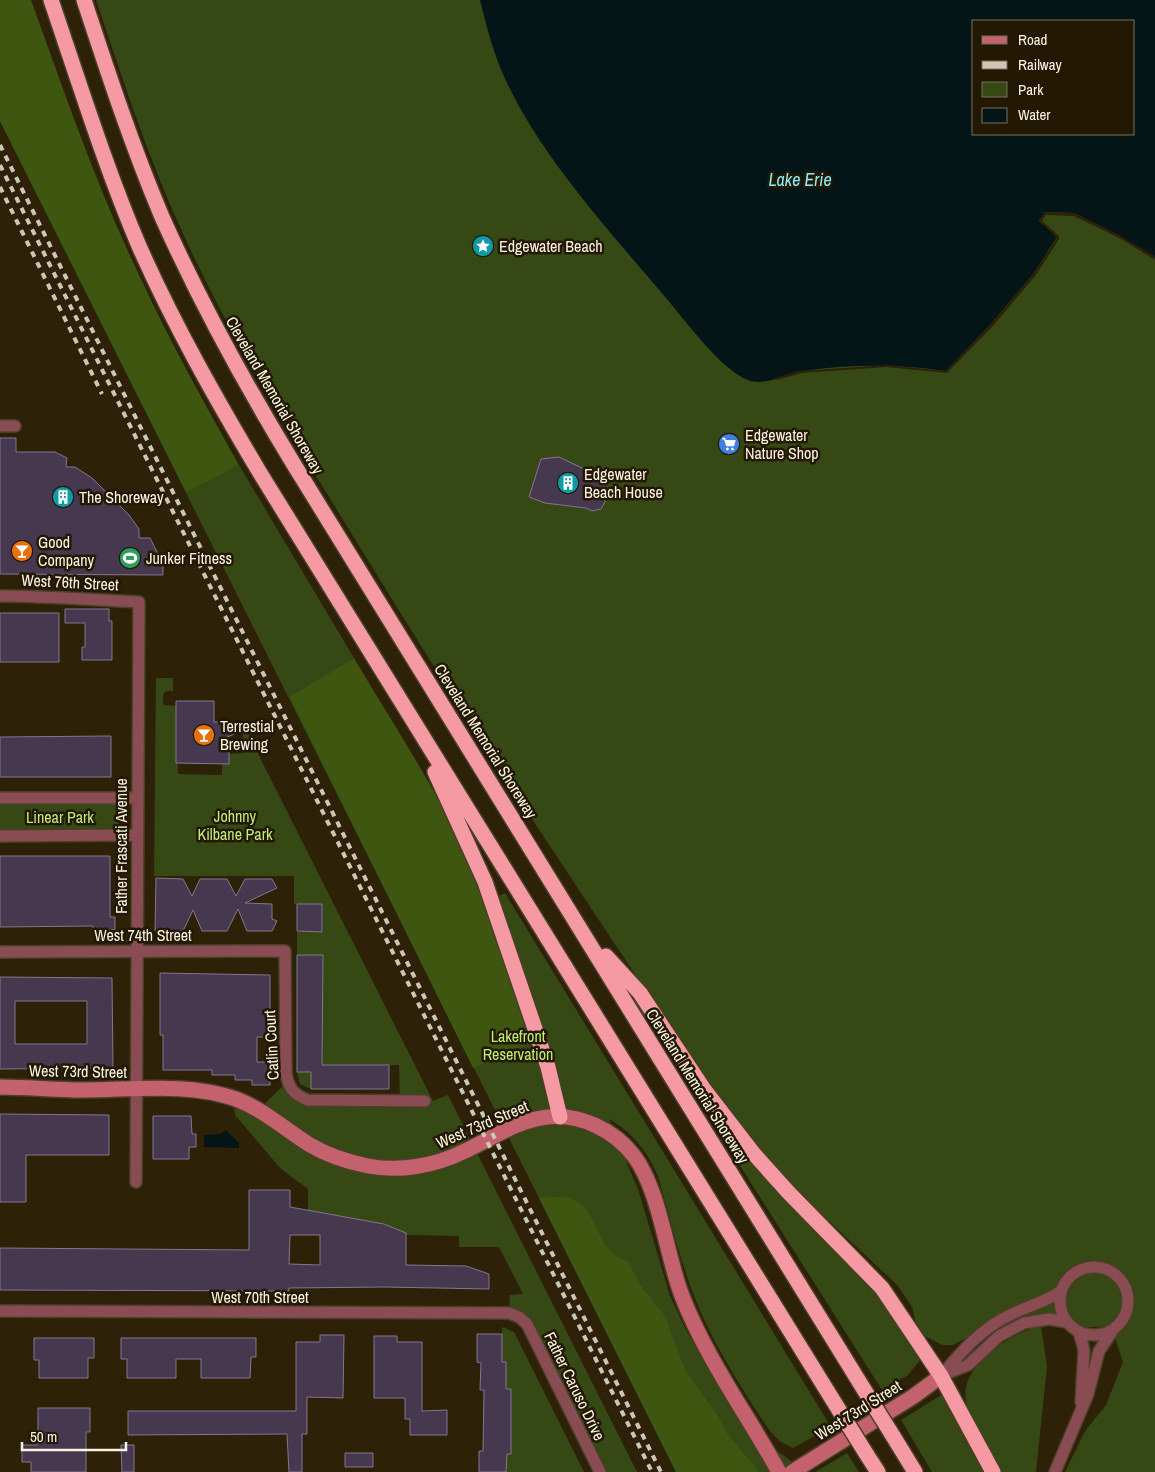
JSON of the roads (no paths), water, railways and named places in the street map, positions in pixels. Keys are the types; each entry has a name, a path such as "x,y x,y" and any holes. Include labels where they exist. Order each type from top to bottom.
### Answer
{"highway":[{"path":"51,0 120,199 140,246 184,339 237,435 878,1472"},
{"name":"Cleveland Memorial Shoreway","path":"84,0 118,101 153,194 194,286 230,354 289,456 915,1472"},
{"path":"404,706 485,882 548,1067 560,1117"},
{"path":"583,931 640,993 697,1080 754,1154 789,1193 882,1288 941,1376 993,1472"}],"street":[{"path":"0,426 16,426"},
{"name":"West 76th Street","path":"0,596 47,596 66,600 139,602"},
{"name":"Father Frascati Avenue","path":"136,1182 139,602"},
{"path":"0,798 138,798"},
{"path":"0,836 138,835"},
{"name":"West 74th Street","path":"0,952 285,951"},
{"name":"Catlin Court","path":"285,951 286,1072 291,1089 298,1097 308,1100 425,1101"},
{"name":"West 73rd Street","path":"0,1088 195,1091 234,1099 259,1109 312,1146 355,1163 381,1168 406,1168 439,1162 520,1124 540,1119 560,1117 585,1122 602,1129 628,1149 639,1164 651,1189 675,1275 687,1308 716,1364 779,1472"},
{"path":"1055,1472 1088,1394 1099,1351 1120,1323 1128,1305 1125,1287 1113,1273 1104,1268 1084,1269 1074,1274 1066,1281 1060,1302 1067,1322 1079,1332 1097,1335 1114,1329"},
{"name":"West 73rd Street","path":"792,1472 914,1396 941,1376 960,1353 995,1323 1016,1312 1048,1300 1062,1291"},
{"name":"West 70th Street","path":"0,1311 509,1313 519,1317"},
{"name":"Father Caruso Drive","path":"519,1317 527,1324 600,1472"},
{"name":"West 73rd Street","path":"941,1376 968,1365 999,1336 1024,1324 1049,1319 1067,1322"},
{"path":"1079,1332 1084,1350 1081,1409"}],"water":[{"name":"Lake Erie","path":"480,0 1155,0 1155,258 1122,237 1074,213 1045,212 1039,221 1057,237 1034,273 989,326 946,371 892,366 856,366 796,372 762,382 748,380 726,366 704,344 579,195 539,140 522,111 502,73"},
{"path":"226,1130 239,1143 239,1148 204,1147 204,1135 221,1134"}],"railway":[{"path":"0,145 661,1472"},
{"path":"0,165 652,1472"},
{"path":"0,187 102,394"}],"place":[{"name":"Edgewater Beach","path":"483,246"},
{"name":"Edgewater Nature Shop","path":"729,444"},
{"name":"Edgewater Beach House","path":"568,483"},
{"name":"The Shoreway","path":"63,497"},
{"name":"Good Company","path":"22,551"},
{"name":"Junker Fitness","path":"130,558"},
{"name":"Terrestial Brewing","path":"204,735"}],"park label":[{"name":"Linear Park","path":"60,817"},
{"name":"Johnny Kilbane Park","path":"235,825"},
{"name":"Lakefront Reservation","path":"518,1045"}]}
